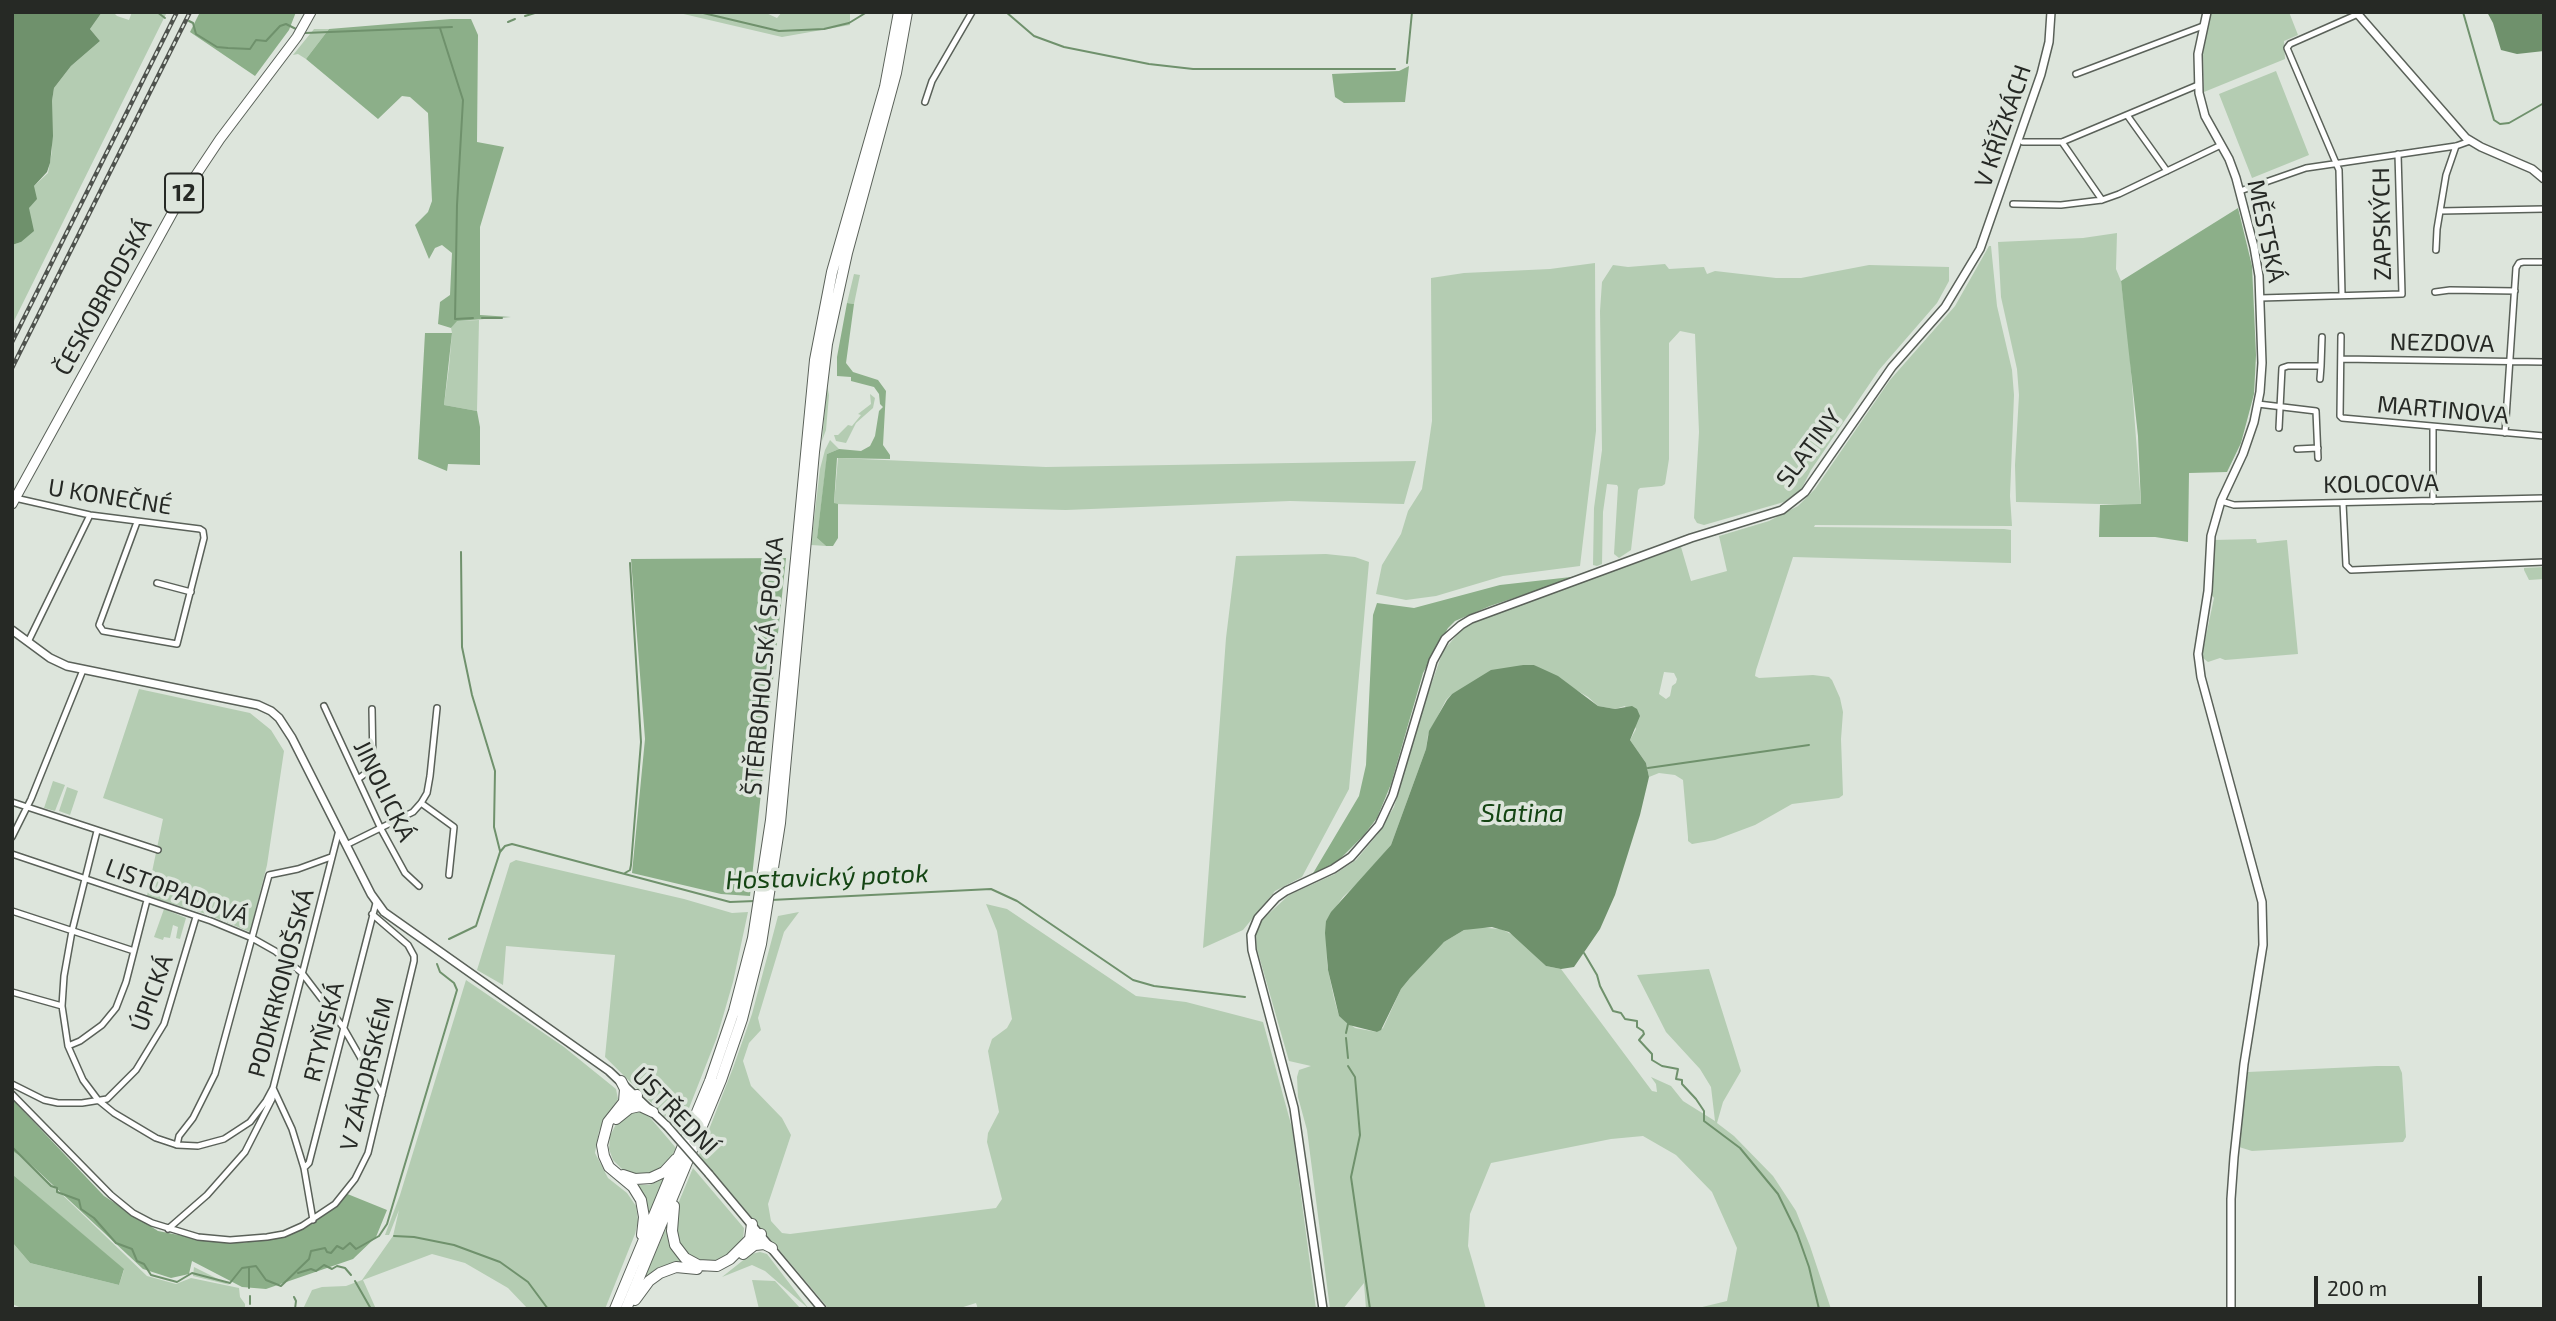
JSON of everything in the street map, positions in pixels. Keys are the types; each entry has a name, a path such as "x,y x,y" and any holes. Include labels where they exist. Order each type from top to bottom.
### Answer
{"highway":[{"name":"ŠTĚRBOHOLSKÁ SPOJKA","path":"766,894 815,360 829,285 885,87 899,12"},
{"name":"ŠTĚRBOHOLSKÁ SPOJKA","path":"627,1309 735,1041 756,967 763,910 782,807 825,359 843,267 896,73 906,12"},
{"name":"ŠTĚRBOHOLSKÁ SPOJKA","path":"615,1309 689,1137 730,1026 763,910"},
{"path":"621,1081 625,1088 627,1105 613,1123 606,1142 611,1163 625,1176 644,1180 661,1174 676,1159 689,1137"},
{"path":"636,1260 644,1224 643,1205 633,1187 610,1167 603,1150 603,1136 606,1126 627,1105 636,1104 637,1095"},
{"path":"627,1105 640,1106 653,1112"},
{"path":"678,1185 672,1231 675,1245 685,1258 698,1265 716,1266 755,1240"},
{"path":"752,1224 755,1240"},
{"path":"755,1240 772,1248"},
{"path":"627,1309 660,1272 680,1267 718,1269 730,1264 755,1240"}],"main road":[{"name":"ČESKOBRODSKÁ","path":"14,501 180,199 220,139 297,37 311,12"}],"street":[{"path":"925,102 935,76 972,12"},
{"name":"V KŘÍŽKÁCH","path":"1980,249 2042,74 2049,42 2051,12"},
{"name":"MĚSTSKÁ","path":"2207,12 2198,54 2198,85 2205,116 2232,167 2258,262 2262,363 2258,404 2243,453 2221,500 2211,536 2207,598 2199,640 2199,666 2262,902 2263,945 2244,1065 2234,1157 2231,1199 2231,1309"},
{"path":"2260,298 2342,295 2337,164 2287,47 2357,13 2470,141 2532,169 2544,179"},
{"path":"2076,74 2203,26"},
{"path":"2023,142 2062,142 2198,85"},
{"path":"2127,114 2168,171"},
{"path":"2240,191 2306,168 2456,146 2470,141"},
{"path":"2062,142 2102,200"},
{"path":"2013,204 2061,205 2102,200 2221,145"},
{"path":"2436,250 2446,175 2456,146"},
{"name":"ZAPSKÝCH","path":"2342,295 2402,294 2398,154"},
{"path":"2440,211 2544,209"},
{"name":"SLATINY","path":"1323,1309 1294,1108 1252,950 1253,926 1276,898 1333,869 1360,848 1379,825 1393,795 1433,661 1450,633 1471,619 1691,538 1756,519 1794,503 1815,480 1892,367 1941,313 1980,249"},
{"path":"2505,433 2516,268 2519,263 2544,262"},
{"path":"2435,292 2515,291"},
{"path":"2341,359 2342,336"},
{"path":"2320,379 2322,337"},
{"name":"NEZDOVA","path":"2341,359 2544,362"},
{"name":"MARTINOVA","path":"2341,359 2340,416 2544,436"},
{"path":"2279,428 2282,368 2321,366"},
{"path":"2258,404 2316,411 2318,458"},
{"path":"2433,427 2433,501"},
{"path":"2297,449 2318,448"},
{"name":"KOLOCOVA","path":"2221,500 2234,505 2544,498"},
{"name":"U KONEČNÉ","path":"14,501 90,515 200,529 204,538 191,592"},
{"path":"2343,503 2346,565 2351,570 2544,562"},
{"path":"28,642 90,515"},
{"path":"137,522 100,622 100,629 177,644 191,592 157,583"},
{"name":"ÚSTŘEDNÍ","path":"12,630 57,662 83,670 258,705 271,711 292,738 376,902 400,925 559,1034 621,1081 667,1126 752,1224"},
{"path":"12,838 28,807 83,670"},
{"name":"JINOLICKÁ","path":"324,706 381,829 405,873 419,886"},
{"path":"346,845 413,812 421,803 430,776 437,708"},
{"path":"358,779 373,764 372,709"},
{"path":"12,802 158,850"},
{"path":"421,803 454,827 449,875"},
{"name":"PODKRKONOŠSKÁ","path":"97,831 72,931 64,976 62,1006 68,1045 83,1080 98,1100 137,1129 177,1145 206,1145 232,1135 255,1116 273,1088 338,830"},
{"name":"LISTOPADOVÁ","path":"12,854 252,938 302,972 343,1027 382,1095"},
{"name":"PODKRKONOŠSKÁ","path":"252,938 270,875 298,870 331,857"},
{"path":"68,1045 80,1041 102,1025 116,1008 126,982 147,900"},
{"name":"RTYŇSKÁ","path":"304,1168 309,1164 376,902"},
{"path":"12,911 134,951"},
{"name":"V ZÁHORSKÉM","path":"12,1094 111,1195 133,1213 168,1229 198,1237 243,1240 284,1234 313,1220 335,1204 355,1179 368,1153 414,956 408,945 372,914"},
{"name":"ÚPICKÁ","path":"98,1100 107,1099 125,1082 155,1040 170,1007 195,917"},
{"path":"177,1145 179,1136 199,1108 215,1074 252,938"},
{"path":"12,992 62,1006"},
{"path":"12,1084 44,1100 58,1103 98,1100"},
{"path":"273,1088 292,1129 304,1168 313,1220"},
{"path":"168,1229 207,1195 245,1152 272,1099 273,1088"},
{"path":"772,1248 822,1309"}],"shaded area":[{"path":"102,12 113,12 129,20 132,12 167,12 12,325 12,245 21,242 34,186 48,173 52,151 54,88 71,66 100,41 90,29"},
{"path":"200,12 296,12 289,30 255,76 190,32"},
{"path":"675,12 764,12 777,18 782,12 850,12 850,25 782,37"},
{"path":"2211,12 2289,12 2298,35 2284,41 2285,59 2204,92 2203,53"},
{"path":"471,19 478,35 477,142 504,147 480,227 480,315 511,317 457,321 451,328 438,324 440,302 450,295 452,253 442,245 435,248 429,259 415,225 428,212 432,201 428,113 410,97 402,96 378,119 306,59 329,29"},
{"path":"314,29 329,29 306,59 298,54 293,55"},
{"path":"1409,66 1405,102 1344,103 1335,97 1332,74 1399,71"},
{"path":"2276,71 2309,155 2252,178 2219,94"},
{"path":"2238,208 2252,266 2256,355 2254,394 2241,443 2227,472 2189,473 2188,542 2155,537 2099,537 2100,505 2141,504 2138,436 2121,281"},
{"path":"2117,233 2116,269 2121,281 2129,345 2141,505 2016,502 2019,395 2017,369 2001,297 1998,242 2083,238"},
{"path":"1991,246 1997,306 2012,370 2014,395 2010,496 2012,526 1814,527 2011,530 2011,563 1793,557 1756,670 1755,676 1759,678 1813,675 1829,677 1832,680 1843,712 1843,795 1839,798 1792,804 1755,825 1715,840 1692,844 1688,841 1683,780 1675,775 1659,773 1649,777 1646,763 1630,740 1636,729 1625,706 1615,709 1598,706 1588,697 1534,665 1523,665 1452,694 1446,700 1428,735 1426,749 1391,845 1343,897 1326,921 1327,965 1334,998 1339,1016 1355,1028 1377,1032 1383,1028 1401,989 1428,956 1444,942 1474,927 1501,929 1517,937 1546,966 1561,969 1652,1091 1657,1092 1651,1077 1671,1086 1683,1101 1715,1121 1711,1087 1700,1069 1666,1032 1637,975 1709,969 1741,1071 1723,1102 1717,1123 1734,1136 1773,1176 1796,1211 1831,1309 1694,1309 1727,1301 1737,1248 1712,1192 1676,1155 1643,1136 1611,1139 1491,1163 1470,1214 1468,1246 1486,1309 1366,1309 1364,1283 1343,1309 1330,1309 1307,1130 1298,1097 1299,1070 1311,1066 1289,1061 1257,949 1256,934 1262,920 1289,895 1335,874 1356,860 1377,835 1394,807 1443,651 1462,629 1478,620 1681,547 1691,581 1727,571 1719,536 1769,521 1798,506 1815,489 1890,380 1955,306","holes":["1664,672 1674,673 1676,683 1666,699 1659,694"]},
{"path":"1595,263 1596,431 1580,566 1503,576 1436,596 1406,600 1376,594 1382,565 1401,534 1408,511 1422,489 1432,421 1431,278"},
{"path":"1665,264 1669,269 1704,267 1707,274 1715,271 1776,278 1801,278 1869,265 1949,267 1949,281 1937,303 1879,370 1811,470 1801,490 1784,502 1704,525 1697,523 1694,518 1699,432 1695,334 1680,331 1669,343 1669,459 1665,484 1638,490 1631,550 1619,558 1614,554 1618,487 1607,484 1603,512 1602,564 1597,566 1593,565 1594,508 1602,450 1602,282 1613,265 1628,267"},
{"path":"854,274 860,275 854,304 847,303"},
{"path":"847,303 854,304 846,363 853,372 878,380 886,391 883,445 890,459 837,458 834,503 838,504 838,538 833,546 826,546 817,538 827,454 839,449 861,451 870,446 875,436 879,411 883,407 874,387 851,381 851,377 837,376 837,357"},
{"path":"479,320 477,411 444,405 451,328 456,321"},
{"path":"425,333 452,333 444,405 477,411 480,427 480,465 448,464 447,471 418,459"},
{"path":"827,385 829,395 826,430 822,441"},
{"path":"870,394 875,398 873,408 856,423 846,443 836,441 834,435 838,435 848,425 852,426 861,415 858,414 871,404"},
{"path":"830,440 839,449 827,454 817,538 826,546 811,545 820,469"},
{"path":"838,458 1046,467 1416,461 1404,504 1290,501 1066,510 834,504"},
{"path":"2256,539 2257,543 2287,540 2298,654 2225,660 2220,658 2208,662 2203,658 2203,650 2214,598 2210,593 2213,540"},
{"path":"1326,554 1355,557 1369,562 1349,789 1302,877 1275,891 1243,930 1203,948 1226,638 1236,556"},
{"path":"786,558 750,896 721,894 632,873 645,739 631,559"},
{"path":"2544,567 2544,579 2529,580 2524,570 2524,568"},
{"path":"1580,576 1490,606 1455,621 1448,628 1423,673 1391,784 1377,818 1338,861 1312,875 1359,796 1366,765 1373,615 1377,603 1414,608 1500,585"},
{"path":"139,689 250,713 271,730 284,751 267,865 250,932 209,915 147,896 163,819 103,798"},
{"path":"53,781 65,785 55,811 44,808"},
{"path":"67,787 78,791 70,815 59,811"},
{"path":"516,860 684,899 732,913 748,912 733,982 717,1037 680,1131 605,1057 615,955 506,946 503,985 477,970 510,863"},
{"path":"986,904 1007,909 1136,996 1186,1002 1263,1022 1292,1128 1316,1309 978,1309 976,1303 957,1309 829,1309 699,1155 752,1014 778,916 799,912 784,932 758,1018 761,1030 749,1043 743,1061 751,1086 782,1118 791,1135 768,1204 771,1221 782,1233 790,1234 996,1208 1002,1199 987,1142 988,1133 999,1112 988,1051 992,1039 1007,1028 1012,1019 997,931"},
{"path":"164,909 186,918 180,939 176,938 178,927 173,925 170,938 164,937 163,940 154,937"},
{"path":"466,980 564,1047 616,1089 618,1099 599,1131 595,1153 608,1178 627,1193 636,1206 638,1221 605,1309 528,1309 508,1288 465,1263 432,1254 363,1280 376,1309 303,1309 312,1290 346,1286 362,1280 393,1236 399,1210 389,1235 385,1235 400,1195"},
{"path":"2399,1066 2402,1073 2406,1137 2403,1142 2252,1151 2239,1147 2248,1072"},
{"path":"12,1099 104,1196 158,1231 241,1243 277,1238 314,1222 345,1193 387,1210 376,1237 353,1259 266,1289 242,1287 192,1261 189,1274 171,1278 143,1269 25,1159 12,1151"},
{"path":"639,1111 647,1114 676,1148 667,1165 650,1176 626,1173 613,1160 609,1149 610,1136 616,1124 628,1113"},
{"path":"12,1151 25,1159 147,1276 176,1284 191,1278 239,1288 245,1309 24,1309 12,1304 12,1242 30,1263 119,1285 124,1270 12,1174"},
{"path":"693,1168 744,1228 743,1241 721,1261 698,1262 682,1251 675,1228 678,1204"},
{"path":"12,1174 124,1269 119,1285 30,1263 12,1242"},
{"path":"666,1178 651,1213 645,1196 637,1185 649,1185"},
{"path":"666,1228 669,1245 681,1261 659,1267 645,1277"},
{"path":"751,1254 767,1254 809,1309 765,1271 752,1265 722,1277"},
{"path":"194,1267 230,1285 193,1276"},
{"path":"752,1280 775,1281 801,1309 759,1309"}],"water":[{"path":"12,12 102,12 90,29 100,41 71,66 54,88 50,163 47,172 34,186 37,199 29,208 34,231 21,242 12,245"},
{"path":"2487,12 2544,12 2544,51 2517,54 2501,50"},
{"name":"Slatina","path":"1534,665 1558,676 1598,706 1615,709 1632,706 1640,716 1630,740 1646,763 1649,777 1615,895 1600,929 1574,967 1561,969 1546,966 1509,932 1492,927 1464,930 1444,942 1410,978 1401,989 1381,1030 1377,1032 1349,1025 1339,1016 1328,970 1326,921 1391,845 1426,749 1429,731 1447,700 1452,694 1491,670"}],"waterway":[{"path":"157,12 165,18"},
{"path":"525,16 538,12"},
{"path":"699,12 779,31 824,29 849,23 867,12"},
{"path":"1006,12 1034,36 1064,47 1149,64 1193,69 1395,69"},
{"path":"1407,63 1412,12"},
{"path":"2463,12 2494,120 2500,124 2509,123 2544,103"},
{"path":"508,22 515,19"},
{"path":"189,21 193,23 196,34 217,47 228,48 250,49 256,40 266,41 280,26 286,24 296,29"},
{"path":"305,33 452,27"},
{"path":"440,28 463,100 457,205 455,319 473,318"},
{"path":"482,318 502,318"},
{"path":"461,552 462,647 472,695 495,771 494,827 500,851"},
{"path":"625,873 630,870 631,865 641,742 630,563"},
{"path":"1648,768 1809,745"},
{"name":"Hostavický potok","path":"449,939 476,926 500,852 505,846 512,844 730,902 755,901"},
{"name":"Hostavický potok","path":"771,900 991,889 1017,901 1133,980 1154,986 1245,997"},
{"name":"Hostavický potok","path":"1584,953 1613,1011 1621,1013 1625,1019 1637,1021 1637,1027 1644,1034 1639,1040 1652,1054 1652,1060 1662,1066 1678,1069 1676,1079 1682,1080 1682,1084 1696,1099 1704,1111 1704,1121 1740,1148 1778,1194 1797,1233 1819,1309"},
{"name":"Hostavický potok","path":"12,1147 51,1186 57,1188 57,1192 79,1200 81,1209 94,1218 116,1243 132,1249 137,1261 144,1264 151,1275 177,1282 192,1273 230,1283 242,1268 256,1266 266,1280 281,1286 309,1259 311,1251 325,1248 331,1253 337,1246 343,1249 350,1243 356,1249 379,1236 387,1224 457,990 454,983 440,972 437,964"},
{"path":"1346,1033 1348,1024"},
{"path":"1346,1038 1348,1058"},
{"path":"1348,1066 1355,1077 1360,1135 1351,1177 1370,1309"},
{"path":"394,1236 454,1245 500,1262 528,1282 548,1309"},
{"path":"298,1273 311,1269 316,1271 324,1265 332,1269 337,1266 345,1268 351,1275"},
{"path":"249,1268 249,1288"},
{"path":"355,1281 371,1309"},
{"path":"250,1296 250,1304"},
{"path":"294,1297 295,1309"}],"railway":[{"path":"12,342 177,12"},
{"path":"12,368 190,12"}]}
